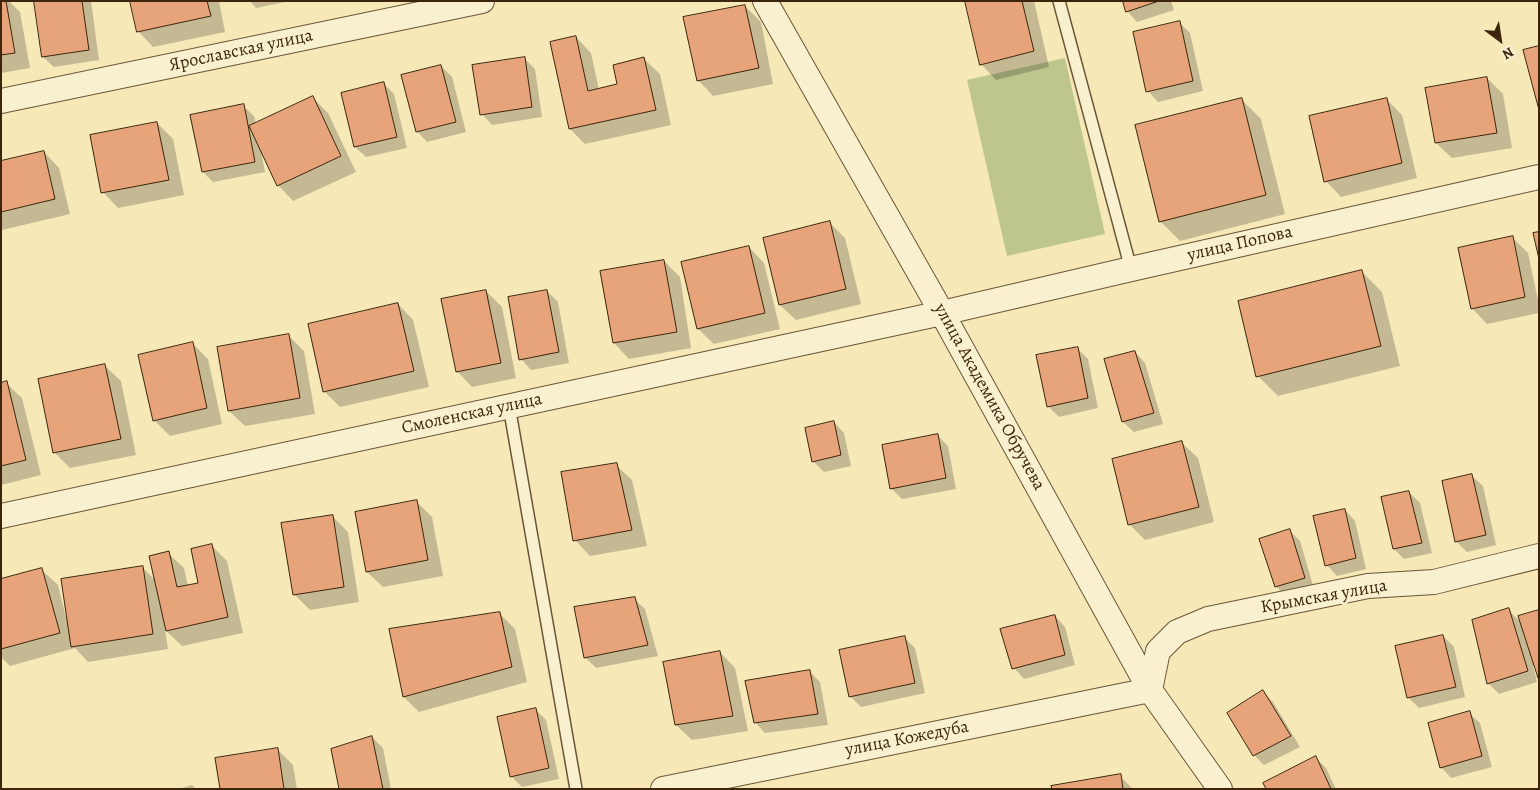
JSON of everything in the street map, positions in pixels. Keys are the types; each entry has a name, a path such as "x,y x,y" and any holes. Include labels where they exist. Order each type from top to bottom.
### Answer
{"street":[{"name":"Ярославская улица","path":"1,101 482,1"},
{"name":"улица Академика Обручева","path":"765,1 942,313 1150,690 1220,789"},
{"name":"улица Попова","path":"942,313 1539,177"},
{"name":"Смоленская улица","path":"1,516 942,313"},
{"name":"Крымская улица","path":"1150,690 1158,650 1177,632 1208,619 1368,586 1434,582 1539,556"},
{"name":"улица Кожедуба","path":"663,789 1150,690"}],"lane":[{"path":"1059,1 1131,269"},
{"path":"509,406 576,789"}],"green space":[{"path":"1065,58 1105,234 1007,256 967,80"}],"building":[{"path":"1,1 6,1 15,53 1,55"},
{"path":"34,1 82,1 89,50 42,57"},
{"path":"130,1 207,1 211,16 137,32"},
{"path":"965,1 1022,1 1034,51 980,65"},
{"path":"1123,1 1159,1 1126,12"},
{"path":"745,5 759,68 697,81 683,17"},
{"path":"1180,21 1193,81 1146,92 1133,32"},
{"path":"576,36 588,91 617,84 613,65 644,57 656,110 569,129 550,42"},
{"path":"1539,46 1539,110 1523,50"},
{"path":"525,57 532,107 480,115 472,65"},
{"path":"441,65 456,122 416,132 401,75"},
{"path":"1487,77 1497,133 1435,143 1425,88"},
{"path":"384,82 397,137 354,147 341,93"},
{"path":"313,96 341,156 277,186 249,126"},
{"path":"1242,98 1266,195 1159,222 1135,125"},
{"path":"1387,98 1402,163 1324,182 1309,116"},
{"path":"244,104 255,162 202,172 190,115"},
{"path":"157,122 169,180 101,193 90,135"},
{"path":"44,151 55,199 1,212 1,161"},
{"path":"830,221 846,289 779,305 763,238"},
{"path":"1539,232 1539,259 1533,233"},
{"path":"1513,236 1525,297 1471,309 1458,248"},
{"path":"749,246 765,313 697,329 681,262"},
{"path":"664,260 677,332 613,343 600,271"},
{"path":"1362,270 1381,346 1256,377 1238,301"},
{"path":"486,290 501,363 456,372 441,299"},
{"path":"547,290 559,352 519,360 508,297"},
{"path":"398,303 414,371 323,392 308,324"},
{"path":"289,334 300,398 228,411 217,347"},
{"path":"193,342 207,408 153,421 138,355"},
{"path":"1078,347 1088,398 1047,407 1036,355"},
{"path":"1135,351 1154,413 1122,422 1104,359"},
{"path":"105,364 121,439 53,453 38,379"},
{"path":"7,381 26,460 1,466 1,383"},
{"path":"834,421 841,455 812,462 805,428"},
{"path":"938,434 946,478 890,489 882,445"},
{"path":"1182,441 1199,507 1128,525 1112,459"},
{"path":"617,463 632,530 573,541 561,472"},
{"path":"1472,474 1486,535 1455,542 1442,481"},
{"path":"1409,491 1422,543 1393,549 1381,497"},
{"path":"417,500 428,560 366,572 355,512"},
{"path":"1345,509 1356,558 1325,566 1313,516"},
{"path":"333,515 344,587 293,595 281,523"},
{"path":"1290,529 1305,578 1275,587 1259,539"},
{"path":"212,544 228,617 166,631 149,556 169,551 177,587 198,583 191,549"},
{"path":"143,566 153,634 71,647 61,579"},
{"path":"42,568 60,633 1,649 1,579"},
{"path":"635,597 648,645 584,658 574,607"},
{"path":"1509,608 1528,671 1487,684 1472,620"},
{"path":"1539,610 1539,681 1518,616"},
{"path":"500,612 512,667 403,697 389,629"},
{"path":"1055,615 1065,655 1012,669 1000,629"},
{"path":"1443,635 1456,687 1407,698 1395,646"},
{"path":"905,636 915,683 849,697 839,650"},
{"path":"720,651 733,716 675,725 663,662"},
{"path":"810,670 818,714 754,723 745,681"},
{"path":"1263,690 1291,736 1253,756 1227,713"},
{"path":"536,708 549,768 510,777 497,717"},
{"path":"1470,711 1482,756 1440,768 1428,723"},
{"path":"372,736 383,789 339,789 331,749"},
{"path":"278,748 284,789 220,789 215,758"},
{"path":"1316,756 1331,789 1266,789 1263,783"},
{"path":"1121,774 1123,789 1052,789 1051,786"}]}
